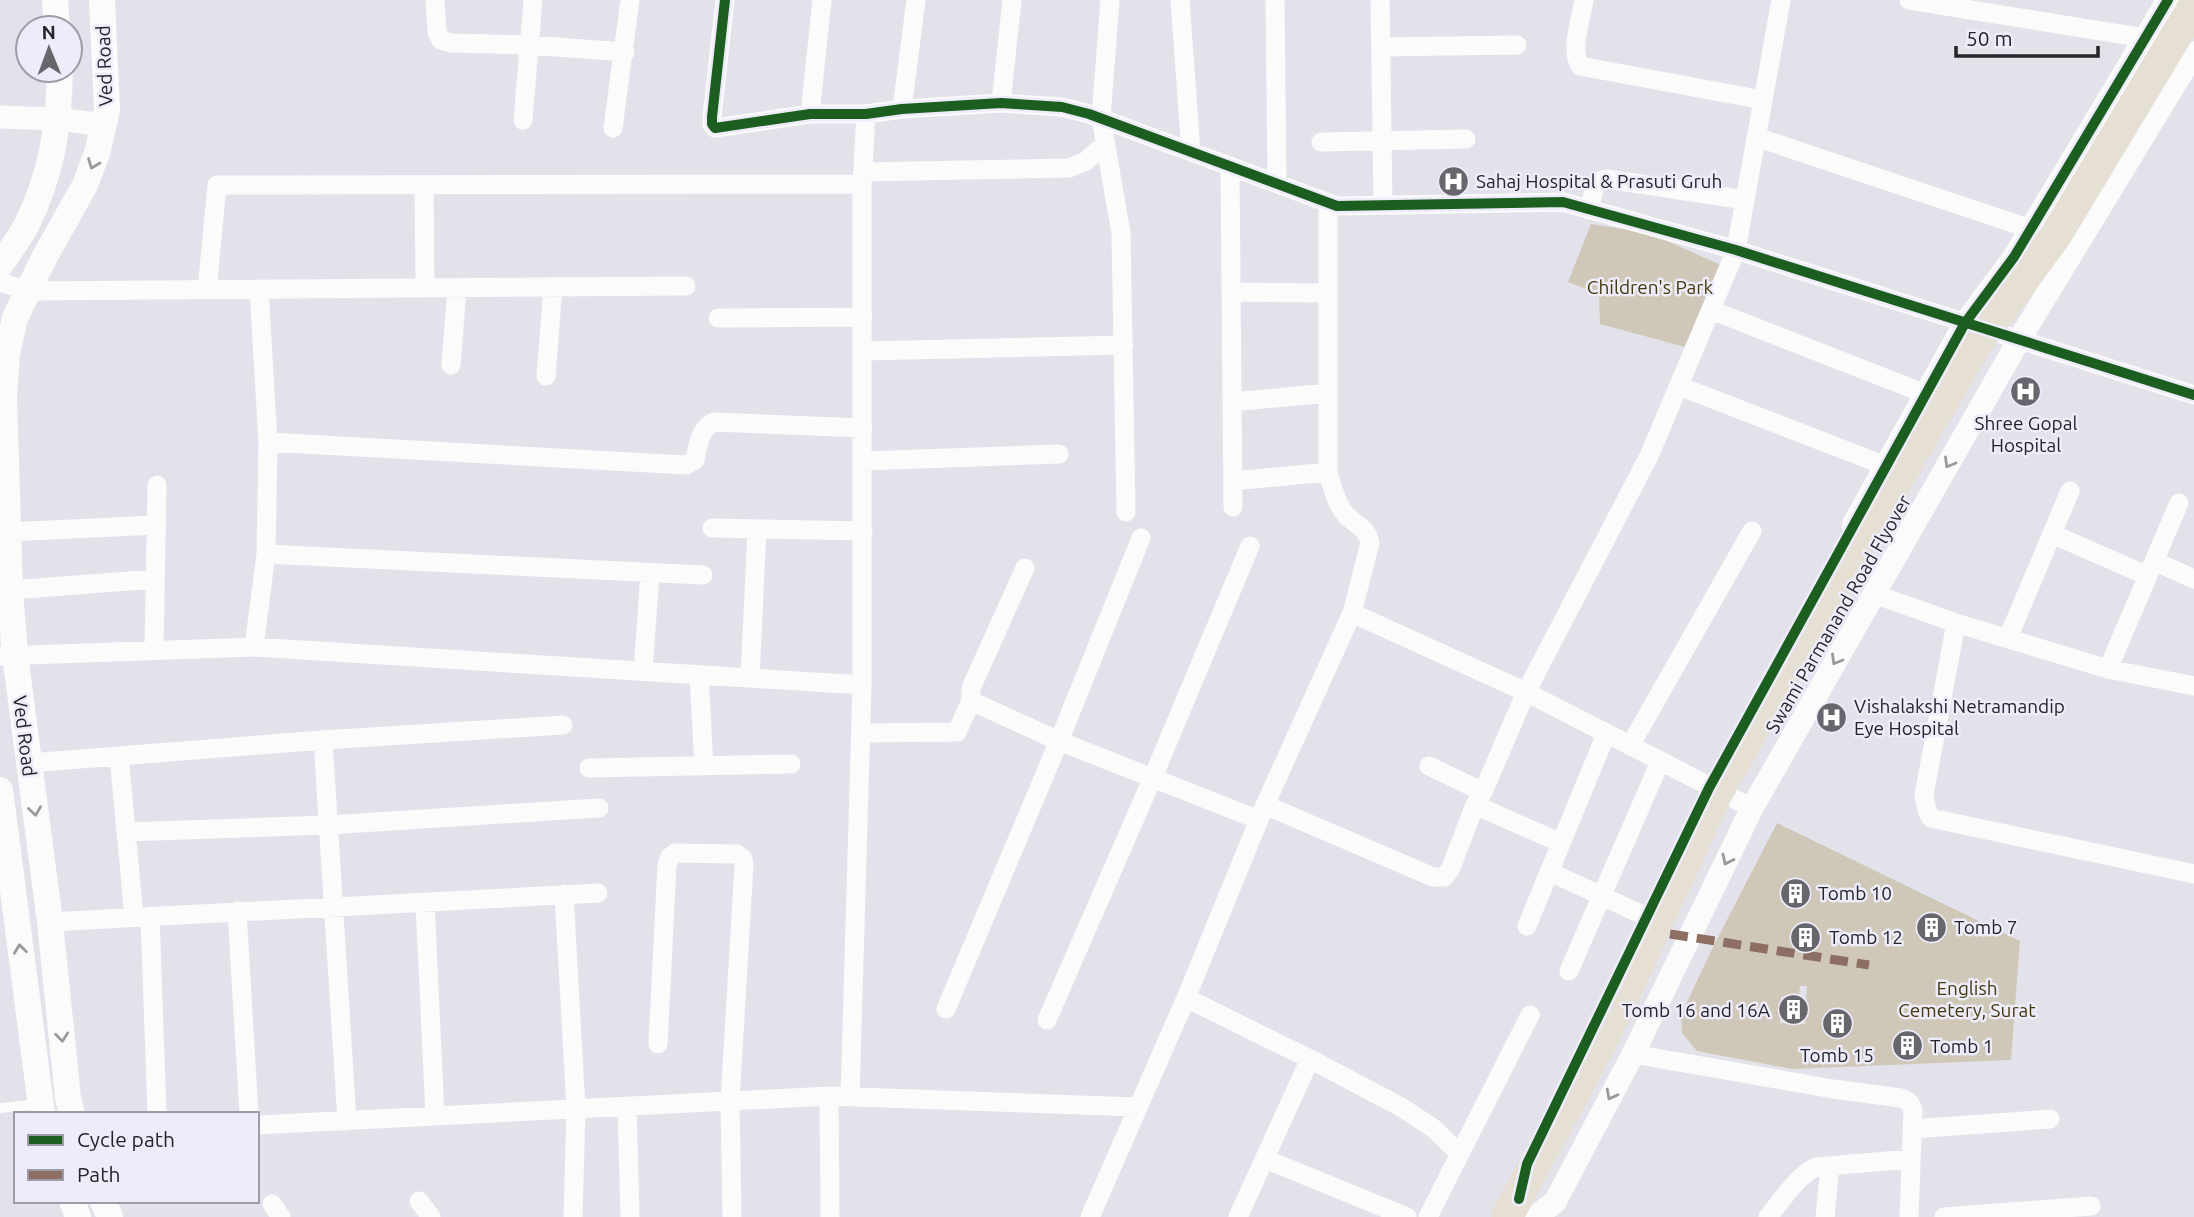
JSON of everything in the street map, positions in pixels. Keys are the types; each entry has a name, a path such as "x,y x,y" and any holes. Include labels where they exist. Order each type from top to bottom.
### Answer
{"highway":[{"name":"Swami Parmanand Road Flyover","path":"1523,1212 1716,795 1976,344 2056,235 2194,6"},
{"name":"Swami Parmanand Road Flyover","path":"1542,1174 1618,1043 1731,804 1772,727 1988,352 2071,242 2194,38"}],"main road":[{"name":"Ved Road","path":"72,1112 29,763 8,655 10,590 4,398 7,354 15,318 44,258 85,185 98,150 107,109 102,0"},
{"path":"0,265 26,226 43,187 58,119 59,84"},
{"name":"Ved Road","path":"0,790 41,1109"}],"street":[{"path":"435,0 436,32 441,40 452,43 625,52"},
{"path":"523,120 533,0"},
{"path":"613,128 630,0"},
{"path":"725,0 712,124 715,128 810,114 866,114 1000,103 1062,107 1101,118 1337,206 1563,202 1736,250 2194,395"},
{"path":"810,114 822,0"},
{"path":"902,109 916,0"},
{"path":"1000,103 1012,0"},
{"path":"1110,0 1101,118 1121,233 1126,513"},
{"path":"1180,0 1191,152"},
{"path":"1275,0 1276,183"},
{"path":"1380,0 1383,205"},
{"path":"1584,0 1576,49 1580,66 1763,100"},
{"path":"1909,0 2145,38"},
{"path":"2168,0 2014,257 1965,323 1709,788 1527,1164 1523,1212 1555,1202 1633,1054 1752,808 2019,340 2194,54"},
{"path":"971,701 1059,741 1153,778 1262,813 1433,877 1444,877 1450,870 1526,692 1649,456 1736,250 1763,100 1774,1"},
{"path":"1381,47 1517,45"},
{"path":"850,1097 862,685 862,178 866,114"},
{"path":"0,117 58,119 104,125"},
{"path":"1756,136 2031,229"},
{"path":"1321,142 1466,139"},
{"path":"207,290 218,185 424,185 862,178 1069,168 1086,162 1097,150 1106,146"},
{"path":"1230,166 1233,508"},
{"path":"1589,210 1595,186 1606,179 1745,200"},
{"path":"424,185 425,288"},
{"path":"1090,1217 1186,998 1262,813 1352,613 1370,543 1368,534 1344,513 1328,472 1328,203"},
{"path":"0,282 29,291 686,286"},
{"path":"546,376 553,287"},
{"path":"451,365 457,288"},
{"path":"254,647 266,554 268,442 259,289"},
{"path":"1231,292 1328,293"},
{"path":"1711,310 1926,394"},
{"path":"718,318 863,317"},
{"path":"863,351 1124,345"},
{"path":"1679,386 1886,467"},
{"path":"1232,402 1328,393"},
{"path":"268,442 671,466 686,465 695,460 701,435 713,422 863,428"},
{"path":"863,461 1059,454"},
{"path":"1233,481 1328,472"},
{"path":"154,650 157,485"},
{"path":"2008,638 2070,491"},
{"path":"2108,669 2179,503"},
{"path":"8,532 156,525"},
{"path":"712,528 863,531"},
{"path":"750,678 757,529"},
{"path":"1630,746 1752,531"},
{"path":"2052,534 2151,568 2194,579"},
{"path":"946,1009 1141,538"},
{"path":"1047,1020 1153,778 1250,546"},
{"path":"266,554 703,575"},
{"path":"861,733 957,732 971,701 971,688 1025,568"},
{"path":"643,671 650,573"},
{"path":"10,590 155,579"},
{"path":"1874,594 1956,623 2108,669 2194,686"},
{"path":"1352,613 1526,692 1752,808"},
{"path":"1956,623 1924,794 1931,818 2194,874"},
{"path":"8,655 254,647 862,685"},
{"path":"699,675 704,766"},
{"path":"29,763 323,740 564,725"},
{"path":"1527,926 1606,734"},
{"path":"323,740 347,1121"},
{"path":"119,756 126,832 142,917 157,1112"},
{"path":"1569,971 1660,762"},
{"path":"589,768 791,764"},
{"path":"1429,766 1479,799 1561,843"},
{"path":"126,832 328,825 598,808"},
{"path":"658,1044 667,865 670,857 675,853 737,854 743,859 744,865 730,1101 732,1217"},
{"path":"1549,872 1645,916"},
{"path":"50,922 598,893"},
{"path":"564,894 576,1109 573,1217"},
{"path":"425,902 435,1116"},
{"path":"237,911 248,1112"},
{"path":"1186,998 1401,1107 1433,1128 1460,1154"},
{"path":"1428,1217 1530,1015"},
{"path":"1633,1054 1833,1089 1901,1098 1909,1102 1913,1110 1909,1217"},
{"path":"1238,1217 1310,1059"},
{"path":"829,1096 830,1217"},
{"path":"259,1125 829,1096 1138,1107"},
{"path":"627,1106 630,1217"},
{"path":"1912,1129 2050,1119"},
{"path":"1265,1159 1407,1217"},
{"path":"1768,1217 1807,1172 1816,1167 1911,1159"},
{"path":"1825,1217 1830,1166"},
{"path":"1944,1217 2091,1206"}],"lane":[{"path":"0,1108 41,1109"}],"green space":[{"name":"Children's Park","path":"1591,224 1649,233 1721,265 1685,347 1600,324 1599,294 1568,282"},
{"name":"English Cemetery, Surat","path":"1777,823 2020,941 2011,1060 1792,1069 1697,1051 1682,1033 1681,1015","holes":["1800,986 1807,986 1805,1024 1780,1023 1781,997 1799,997"]}],"marked path":[{"path":"1670,934 1869,965"}],"cycle path":[{"path":"725,0 712,117 715,128 810,114 866,114 1001,103 1062,107 1089,114 1337,206 1563,202 1736,250 2194,395"},
{"path":"1519,1199 1527,1164 1709,788 1965,323 2014,257 2168,0"}],"place":[{"name":"Sahaj Hospital & Prasuti Gruh","path":"1453,181"},
{"name":"Shree Gopal Hospital","path":"2026,392"},
{"name":"Vishalakshi Netramandip Eye Hospital","path":"1831,717"},
{"name":"Tomb 10","path":"1795,893"},
{"name":"Tomb 7","path":"1931,927"},
{"name":"Tomb 12","path":"1806,937"},
{"name":"Tomb 16 and 16A","path":"1793,1010"},
{"name":"Tomb 15","path":"1837,1024"},
{"name":"Tomb 1","path":"1907,1046"}]}
